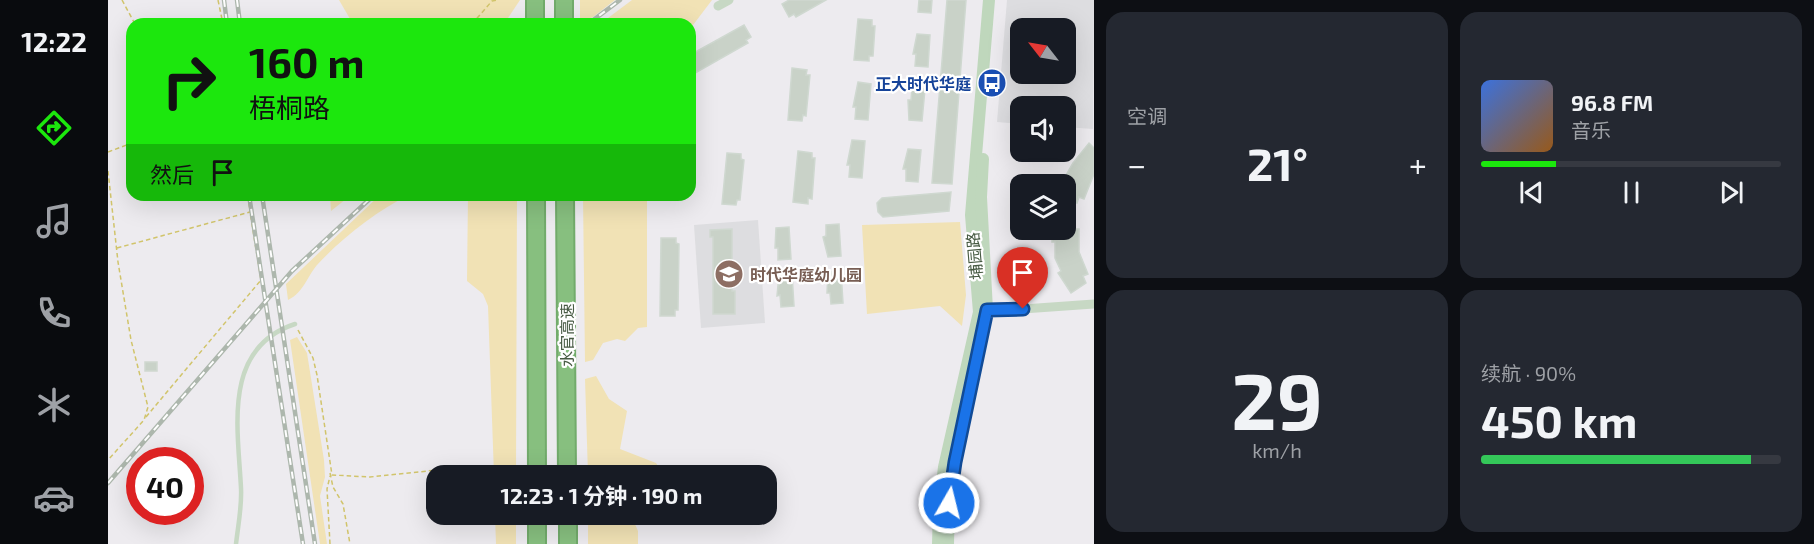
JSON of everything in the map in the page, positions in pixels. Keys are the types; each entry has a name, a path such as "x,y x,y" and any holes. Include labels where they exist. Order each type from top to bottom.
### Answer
{"highway":[{"path":"535,0 535,18"},
{"path":"564,0 564,18"},
{"name":"水官高速","path":"536,201 537,465"},
{"name":"水官高速","path":"565,201 567,465"},
{"path":"537,525 537,544"},
{"path":"568,525 568,544"}],"street":[{"path":"720,3 729,0"},
{"name":"埔园路","path":"938,544 944,467 983,311 971,215 989,0"},
{"name":"埔园路","path":"948,544 949,503 955,462 983,311 981,197 998,0"},
{"path":"983,311 1094,304"}],"lane":[{"path":"236,544 241,505 237,410 243,374 252,355 266,338 295,324"}],"path":[{"path":"122,0 132,18"},
{"path":"218,0 222,18"},
{"path":"477,18 492,0 498,0"},
{"path":"108,152 126,145"},
{"path":"108,171 131,340 148,407 144,420"},
{"path":"108,460 261,280 249,201"},
{"path":"117,248 250,212"},
{"path":"295,324 313,358 330,472 333,487 343,504 350,544"},
{"path":"330,472 336,477 370,477 426,471"},
{"path":"330,472 327,489 330,544"}],"shaded area":[{"path":"339,0 520,0 508,18 350,18"},
{"path":"580,0 615,0 593,17 580,18"},
{"path":"632,0 712,0 696,21 696,18 608,18"},
{"path":"1007,0 1094,0 1093,129 1076,128 1076,96 1010,96 1010,123 997,122"},
{"path":"330,201 344,201 331,211"},
{"path":"374,201 398,201 348,235 317,265 301,289 288,300 286,284"},
{"path":"468,201 517,201 516,465 494,465 488,306 483,294 467,281"},
{"path":"583,201 647,201 647,327 638,328 625,341 617,339 603,343 593,360 585,362"},
{"name":"时代华庭幼儿园","path":"758,220 765,323 701,328 694,225"},
{"path":"960,222 966,295 962,326 940,306 867,314 862,225"},
{"path":"297,337 307,353 324,460 325,477 320,496 327,544 320,544 290,340"},
{"path":"596,376 609,399 627,411 620,449 657,465 588,465 585,379"},
{"path":"495,525 516,525 516,544 496,544"},
{"path":"588,525 635,525 638,531 638,544 588,544"}],"building":[{"path":"789,0 826,0 796,17 794,14 789,17 782,4"},
{"path":"919,0 932,0 931,13 918,12"},
{"path":"947,0 966,0 952,184 932,183"},
{"path":"858,19 872,20 872,26 875,26 873,56 869,56 869,61 854,60"},
{"path":"744,25 751,37 746,40 748,43 696,73 696,52"},
{"path":"917,34 930,35 928,67 915,66 916,54 913,54"},
{"path":"792,68 807,70 806,75 810,75 806,116 803,115 802,121 788,120"},
{"path":"858,82 871,84 868,120 855,119 856,107 853,107"},
{"path":"912,88 925,89 922,121 909,120 908,100 911,100"},
{"path":"852,140 865,141 862,178 849,177 850,165 847,165"},
{"path":"1089,143 1094,148 1094,174 1084,199 1079,197 1077,203 1076,174 1067,174"},
{"path":"908,149 921,150 918,182 906,181 906,169 903,169"},
{"path":"798,151 812,153 812,158 815,158 812,199 808,198 808,204 793,202"},
{"path":"727,153 741,154 741,159 744,160 740,200 737,200 736,205 722,204"},
{"path":"951,192 949,211 883,217 878,212 877,203 882,198"},
{"path":"839,224 841,256 828,257 823,237 826,236 826,225"},
{"path":"789,227 791,259 778,260 778,248 775,248 776,228"},
{"path":"732,229 732,291 735,291 735,314 713,314 713,237 710,237 710,230"},
{"path":"1076,229 1079,229 1079,252 1088,274 1083,276 1086,283 1071,293 1058,273 1061,271 1055,258 1055,242 1052,240 1076,240"},
{"path":"661,238 676,238 676,243 679,244 678,310 675,310 675,316 660,316"},
{"path":"841,271 843,303 831,304 830,293 827,293 828,272"},
{"path":"792,274 794,306 781,307 780,295 777,296 779,275"},
{"path":"145,362 157,362 157,371 145,371"}],"railway":[{"path":"224,0 226,18"},
{"path":"237,0 239,18"},
{"path":"596,18 620,0"},
{"path":"250,201 303,544"},
{"path":"263,201 315,544"},
{"path":"108,483 292,271 368,201"}],"place":[{"name":"正大时代华庭","path":"992,83"},
{"name":"时代华庭幼儿园","path":"729,274"}],"route":[{"path":"949,503 955,462 987,310 1023,309"}]}
